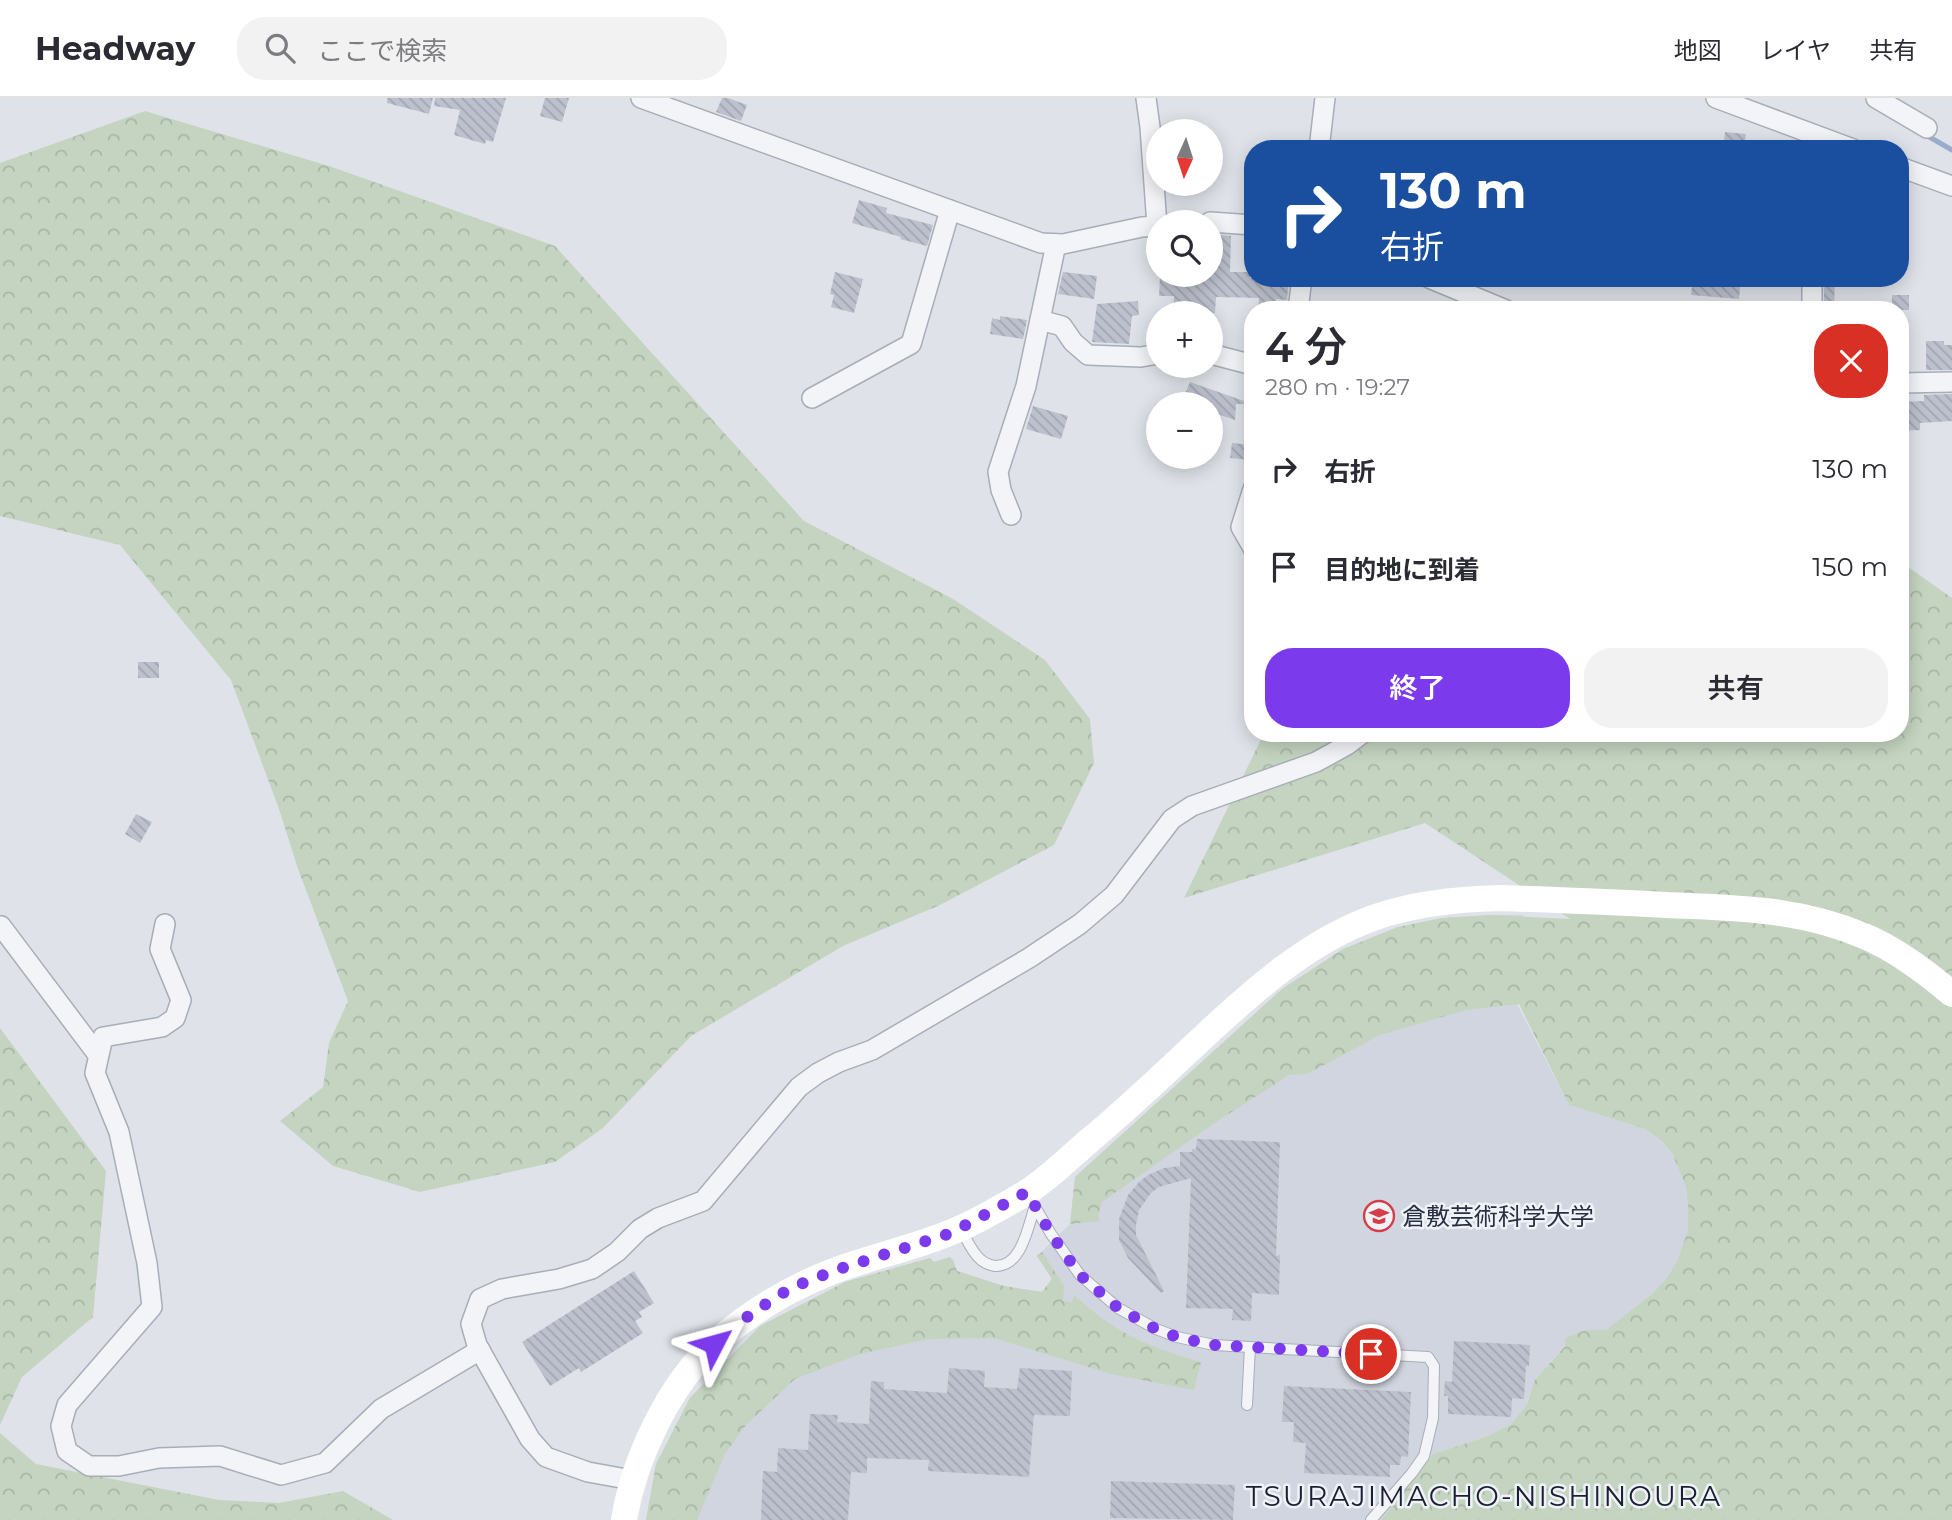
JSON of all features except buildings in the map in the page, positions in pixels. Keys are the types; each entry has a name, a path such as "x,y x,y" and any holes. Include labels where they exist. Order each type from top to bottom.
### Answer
{"street":[{"path":"641,98 1041,243 1063,244 1146,227"},
{"path":"671,109 691,98"},
{"path":"1146,98 1156,210"},
{"path":"1319,140 1325,98"},
{"path":"1716,98 1810,140"},
{"path":"1876,98 1927,128"},
{"path":"1909,170 1952,186"},
{"path":"812,398 911,344 950,210"},
{"path":"1223,223 1244,224"},
{"path":"1011,515 1001,490 998,472 1026,386 1056,244"},
{"path":"1451,287 1484,301"},
{"path":"1040,320 1062,326 1073,342 1088,355 1146,356"},
{"path":"1223,357 1244,363"},
{"path":"1909,383 1952,383"},
{"path":"632,1480 588,1472 546,1457 530,1439 480,1350 471,1324 480,1299 502,1289 559,1279 592,1269 658,1218 703,1201 799,1087 817,1073 872,1050 1030,958 1080,924 1114,895 1172,819 1192,806 1316,762 1352,742"},
{"path":"624,1520 632,1480 679,1382 714,1344 752,1313 791,1288 833,1271 951,1233 1031,1199 1251,993 1289,963 1338,933 1374,918 1420,905 1461,899 1501,898 1743,908 1789,913 1829,923 1866,937 1902,957 1952,994"},
{"path":"165,924 160,949 181,1000 175,1018 162,1027 103,1037 94,1073 119,1132 147,1263 152,1307 67,1405 61,1426 67,1451 89,1466 119,1466 159,1458 220,1456 281,1475 325,1463 382,1409 480,1350"},
{"path":"1,926 99,1055"}],"lane":[{"path":"960,1228 980,1260 990,1266 1003,1266 1015,1257 1022,1244 1031,1199"},
{"path":"1031,1199 1051,1234 1080,1275 1118,1308 1156,1329 1177,1337 1214,1345 1428,1357 1434,1366 1433,1418 1424,1456 1371,1520"},
{"path":"1247,1405 1250,1347"}],"shaded area":[{"name":"倉敷芸術科学大学","path":"1523,915 1518,1006 1569,1105 1645,1129 1662,1141 1672,1153 1686,1187 1688,1230 1677,1261 1666,1279 1652,1294 1606,1331 1586,1330 1565,1345 1547,1366 1526,1406 1510,1425 1485,1437 1433,1454 1381,1520 646,1520 656,1464 690,1398 760,1326 845,1282 930,1258 934,1262 950,1257 957,1271 1004,1286 1042,1292 1052,1279 1037,1256 1070,1224 1075,1177 1282,989 1343,949 1398,927 1442,918"}],"green space":[{"path":"145,111 329,166 555,246 804,521 953,599 1045,660 1090,719 1094,763 1054,845 940,905 843,946 691,1036 603,1128 555,1162 420,1192 333,1166 280,1121 323,1087 329,1043 348,1001 231,680 120,545 0,516 0,163"},
{"path":"1909,568 1952,598 1952,1520 1381,1520 1433,1454 1485,1437 1510,1425 1526,1406 1535,1380 1565,1346 1565,1338 1586,1330 1606,1330 1652,1294 1666,1279 1677,1261 1688,1230 1686,1187 1672,1153 1662,1141 1645,1129 1569,1105 1519,1004 1466,1010 1380,1035 1307,1074 1289,1075 1216,1122 1102,1202 1098,1215 1100,1221 1070,1224 1075,1177 1282,989 1343,949 1398,927 1442,918 1492,915 1570,919 1425,823 1184,898 1260,742 1909,742"},
{"path":"0,1028 106,1171 93,1317 22,1377 0,1425"},
{"path":"1042,1252 1064,1286 1063,1301 1072,1302 1074,1295 1118,1329 1133,1337 1201,1362 1194,1390 1111,1374 994,1338 929,1339 860,1354 795,1379 746,1425 725,1454 697,1520 646,1520 656,1464 690,1398 760,1326 845,1282 930,1258 934,1262 950,1257 957,1271 1004,1286 1042,1292 1052,1279 1037,1256"},
{"path":"0,1433 36,1464 219,1500 279,1503 343,1491 393,1520 0,1520"}],"waterway":[{"path":"1926,135 1952,150"}],"place":[{"name":"倉敷芸術科学大学","path":"1379,1216"}],"district":[{"name":"TSURAJIMACHO-NISHINOURA","path":"1484,1496"}],"route":[{"path":"714,1344 752,1313 791,1288 833,1271 951,1233 1027,1192 1051,1234 1080,1275 1118,1308 1156,1329 1177,1337 1214,1345 1371,1354"}]}
